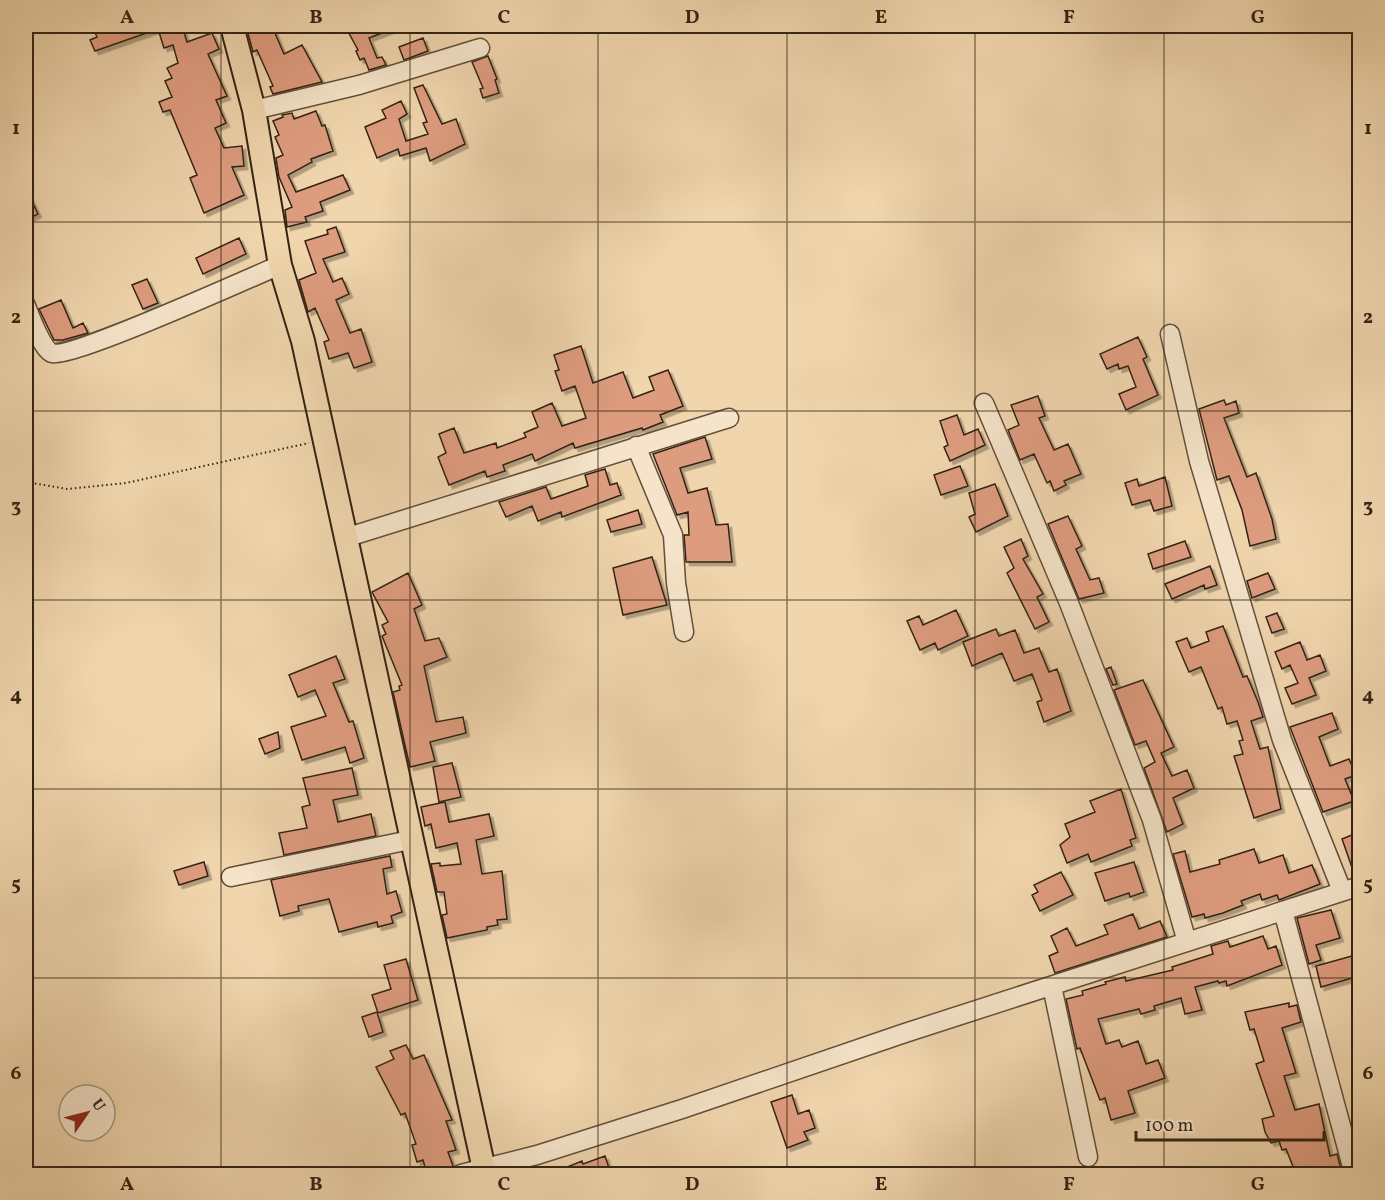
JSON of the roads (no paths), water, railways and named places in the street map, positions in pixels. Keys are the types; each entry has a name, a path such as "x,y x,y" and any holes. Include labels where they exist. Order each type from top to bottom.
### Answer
{"main road":[{"path":"232,26 254,110 280,265 303,341 484,1172"}],"street":[{"path":"254,110 359,85 480,48"},
{"path":"26,306 46,349 54,354 63,353 98,341 280,265"},
{"path":"461,1174 484,1172 648,1120 1351,888 1282,740 1199,461 1170,334"},
{"path":"984,403 1069,603 1152,820 1187,942"},
{"path":"345,538 729,418"},
{"path":"636,446 673,535 676,583 684,632"},
{"path":"231,877 410,840"},
{"path":"1283,911 1354,1174"},
{"path":"1052,986 1088,1156"}]}
